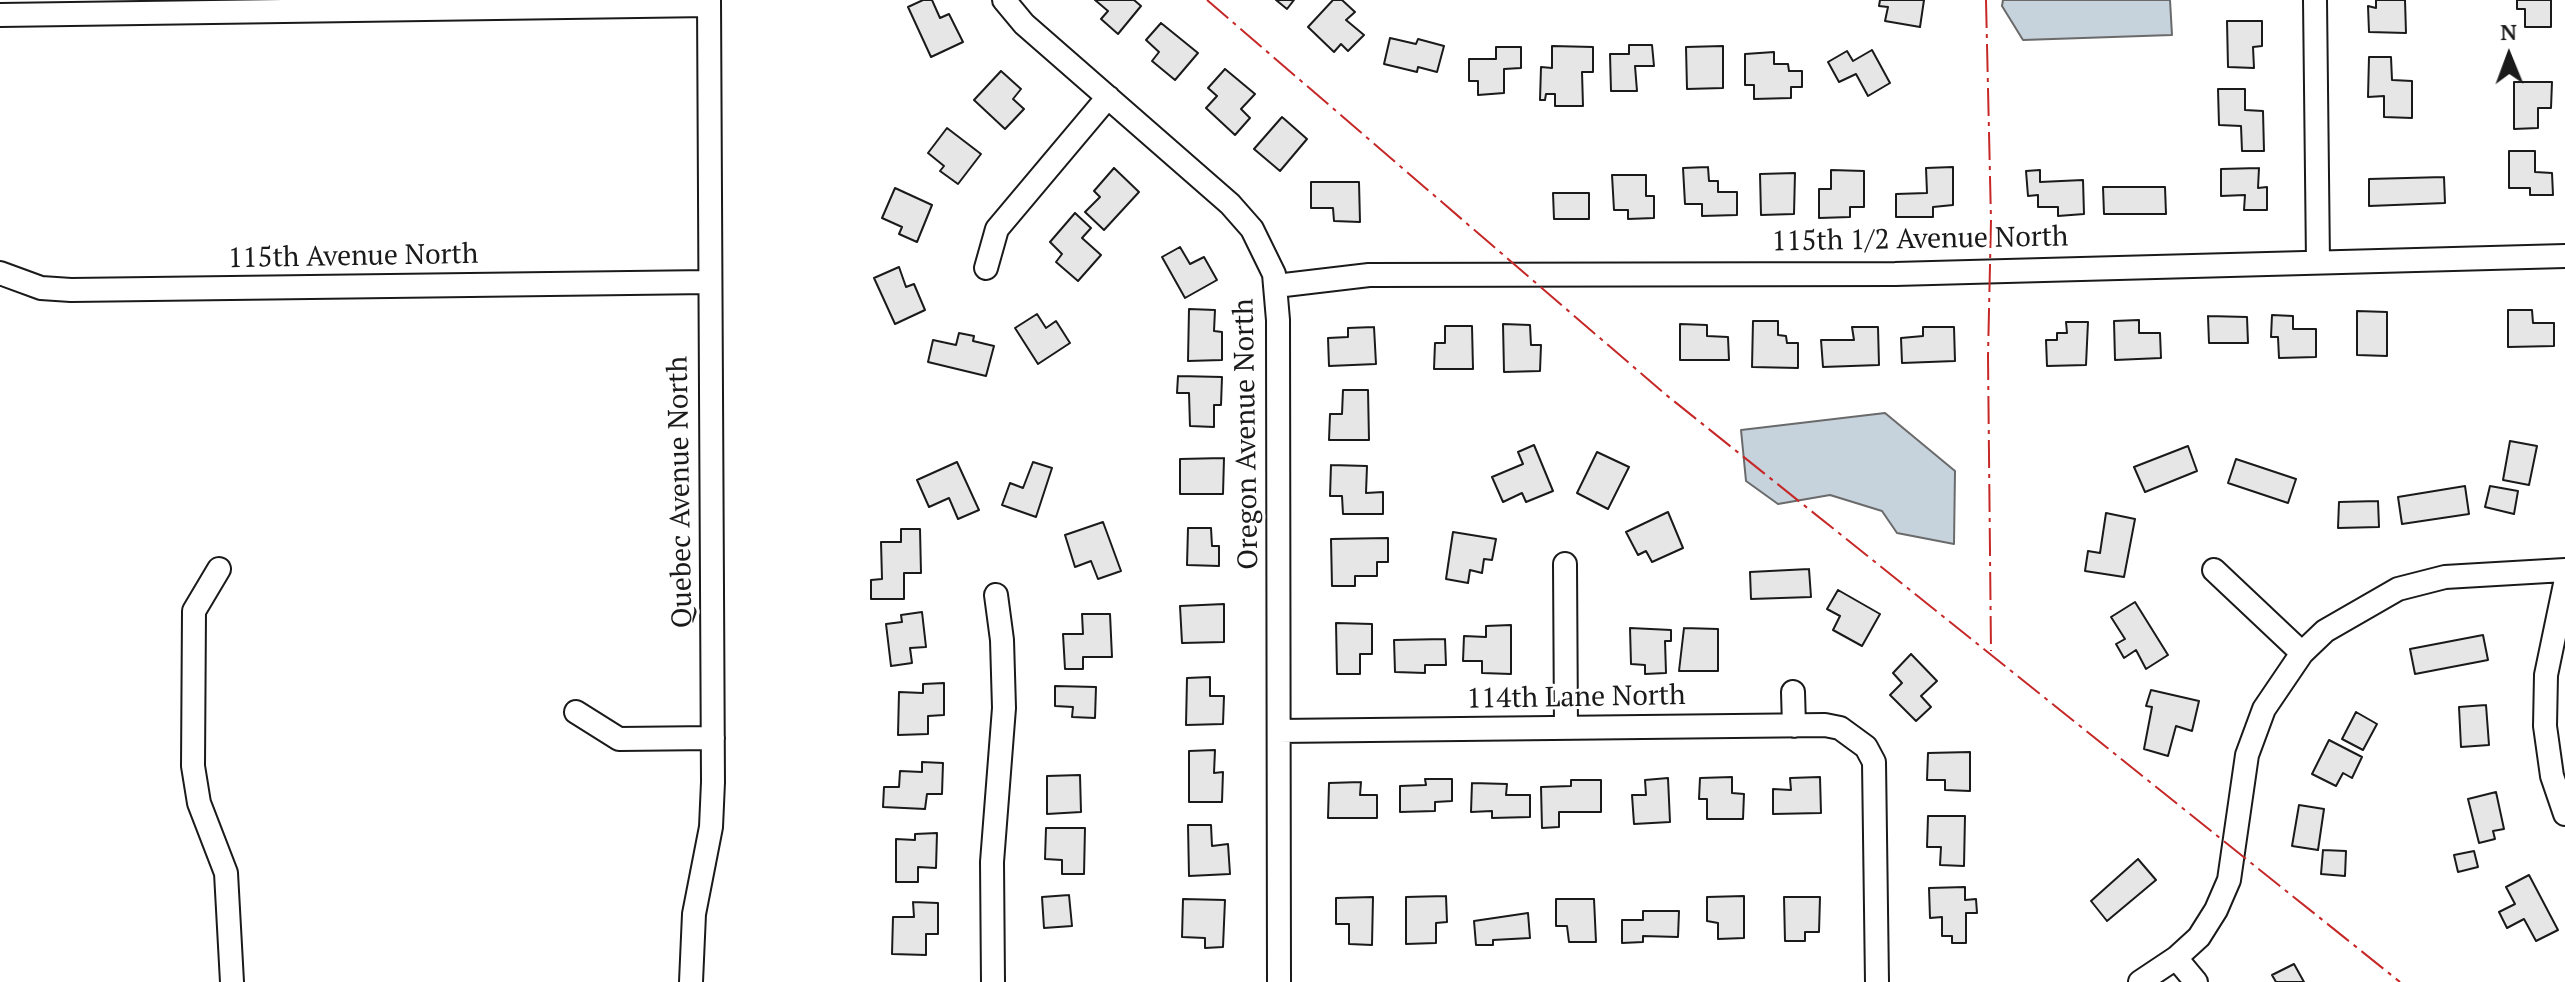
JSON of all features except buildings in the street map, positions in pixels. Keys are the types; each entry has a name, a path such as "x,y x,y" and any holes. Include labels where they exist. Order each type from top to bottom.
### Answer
{"street":[{"name":"Oregon Avenue North","path":"1004,0 1024,24 1230,204 1252,229 1276,286 1279,982"},
{"path":"2315,0 2318,262"},
{"path":"0,15 280,5 709,3"},
{"name":"Quebec Avenue North","path":"691,982 694,914 711,827 713,738 709,3"},
{"path":"986,268 997,229 1108,97"},
{"name":"115th 1/2 Avenue North","path":"1276,286 1369,275 1895,274 2565,256"},
{"name":"115th Avenue North","path":"0,273 41,288 71,290 709,282"},
{"path":"1565,564 1566,728"},
{"path":"219,569 194,611 193,766 199,803 226,873 232,982"},
{"path":"2214,570 2302,653"},
{"path":"2140,982 2176,958 2199,937 2216,910 2229,880 2247,755 2264,709 2302,653 2325,631 2398,589 2445,577 2565,570"},
{"path":"2565,584 2546,675 2545,726 2552,776 2565,814"},
{"path":"993,982 992,862 1004,708 1002,640 996,595"},
{"path":"1793,692 1794,726"},
{"path":"576,712 619,739 713,738"},
{"name":"114th Lane North","path":"1279,731 1840,728 1866,747 1874,762 1877,982"},
{"path":"2176,958 2196,982"}],"shaded area":[{"path":"2003,0 2170,0 2172,35 2023,40 2002,6"},
{"path":"1885,413 1955,471 1954,544 1897,533 1882,511 1830,495 1778,504 1746,481 1741,430"}],"power":[{"path":"1207,0 1665,394 2400,982"},
{"path":"1986,0 1991,220 1988,356 1991,651"}]}
